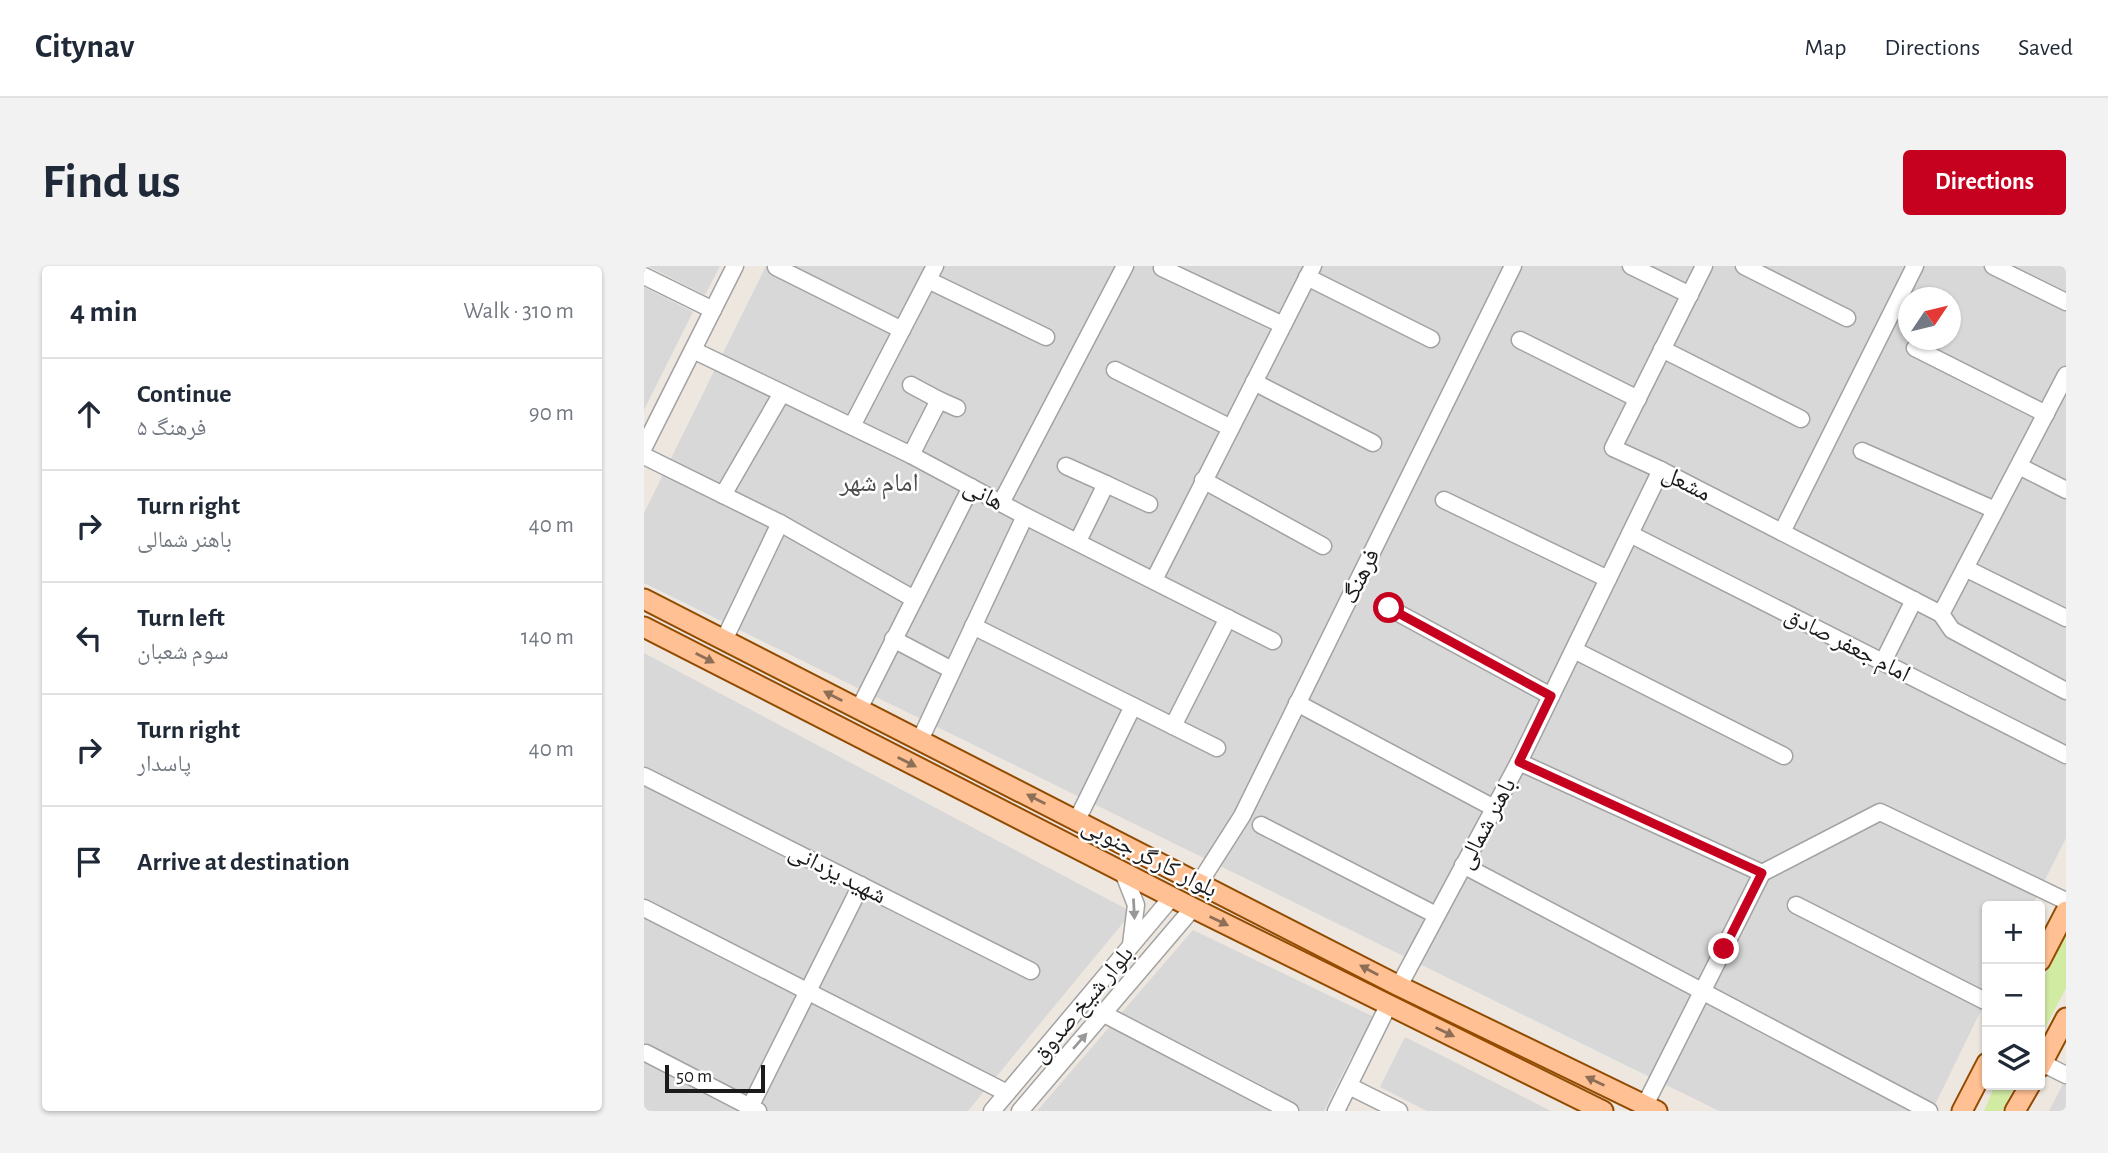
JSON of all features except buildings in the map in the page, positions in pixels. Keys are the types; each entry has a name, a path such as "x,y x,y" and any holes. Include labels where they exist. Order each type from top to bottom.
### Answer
{"main road":[{"name":"بلوار کارگر جنوبی","path":"644,599 1399,986 1651,1108"},
{"name":"بلوار کارگر جنوبی","path":"644,627 1193,908 1603,1111"},
{"path":"1172,897 1200,882"},
{"path":"1193,908 1200,882"},
{"path":"2045,951 2066,911"},
{"path":"1389,1004 1399,986"},
{"path":"1418,1019 1416,1011 1431,1001"},
{"path":"2045,1057 2066,1018"},
{"path":"1962,1111 1982,1073"},
{"path":"2015,1111 2027,1090"}],"street":[{"path":"735,266 645,445 723,495 780,523 914,599"},
{"path":"1001,503 1125,266"},
{"name":"فرهنگ","path":"1200,882 1242,816 1513,266"},
{"path":"1631,266 1690,295"},
{"name":"مشعل","path":"1704,266 1612,448 1661,470 1941,614 1952,630 2066,691"},
{"path":"1744,266 1847,318"},
{"path":"1782,532 1915,266"},
{"path":"1993,266 2066,302"},
{"path":"776,268 902,330"},
{"path":"1162,268 1283,325"},
{"path":"1154,580 1310,271 1431,339"},
{"path":"852,426 931,273 1045,337"},
{"path":"644,276 713,310"},
{"path":"1520,340 1638,398"},
{"path":"1662,349 1801,419"},
{"name":"هانی","path":"693,350 911,455 1025,516 1273,641"},
{"path":"1919,350 2046,414"},
{"path":"1115,370 1231,428"},
{"path":"1941,614 2066,375"},
{"path":"1254,382 1373,443"},
{"path":"911,385 957,408"},
{"path":"723,495 782,393"},
{"path":"911,455 939,400"},
{"path":"1862,450 1995,510"},
{"path":"1066,466 1149,505"},
{"path":"2019,466 2066,490"},
{"name":"باهنر شمالی","path":"1399,986 1519,762 1661,470"},
{"path":"1203,481 1323,546"},
{"path":"1078,541 1106,484"},
{"path":"859,709 971,487"},
{"path":"1444,500 1608,579"},
{"path":"920,740 1025,516"},
{"path":"724,640 780,523"},
{"name":"امام جعفر صادق","path":"1630,534 2066,755"},
{"path":"1965,568 2066,618"},
{"path":"1883,662 1914,600"},
{"path":"1389,608 1551,696"},
{"path":"1173,726 1228,618"},
{"path":"973,626 1217,748"},
{"path":"893,639 952,670"},
{"path":"1574,650 1784,756"},
{"path":"1297,703 1494,808"},
{"path":"1077,820 1133,706"},
{"path":"1519,762 1762,873"},
{"name":"شهید یزدانی","path":"644,775 1031,971"},
{"path":"1651,1108 1702,992 1762,873 1880,812 2066,901"},
{"path":"1261,825 1436,915"},
{"path":"1463,866 1929,1111"},
{"path":"1123,872 1136,905 1131,947"},
{"path":"646,1053 752,1110 861,885"},
{"name":"بلوار شیخ صدوق","path":"992,1111 1172,897"},
{"path":"1796,905 1982,999"},
{"path":"644,908 1007,1093"},
{"name":"بلوار شیخ صدوق","path":"1020,1111 1193,908"},
{"path":"1336,1111 1389,1004"},
{"path":"1104,1014 1290,1111"},
{"path":"2045,1067 2066,1075"},
{"path":"1349,1086 1399,1111"}],"shaded area":[{"path":"648,266 720,266 705,295"},
{"path":"766,266 2066,266 2066,838 2034,901 1982,901 1982,1008 1932,1111 1719,1111 644,583 644,513"},
{"path":"644,287 693,312 644,410"},
{"path":"644,653 1132,912 968,1111 644,1111"},
{"path":"1193,930 1376,1018 1350,1059 1324,1111 1037,1111"},
{"path":"1405,1037 1551,1111 1427,1111 1380,1087"},
{"path":"2066,1078 2066,1111 2049,1111"}],"green space":[{"path":"2066,933 2066,988 2045,1028 2045,1027 2045,975"},
{"path":"1993,1090 2012,1090 2002,1111 1984,1111"}],"district":[{"name":"امام شهر","path":"879,482"}],"route":[{"path":"1389,608 1551,696 1519,762 1762,873 1724,949"}]}
